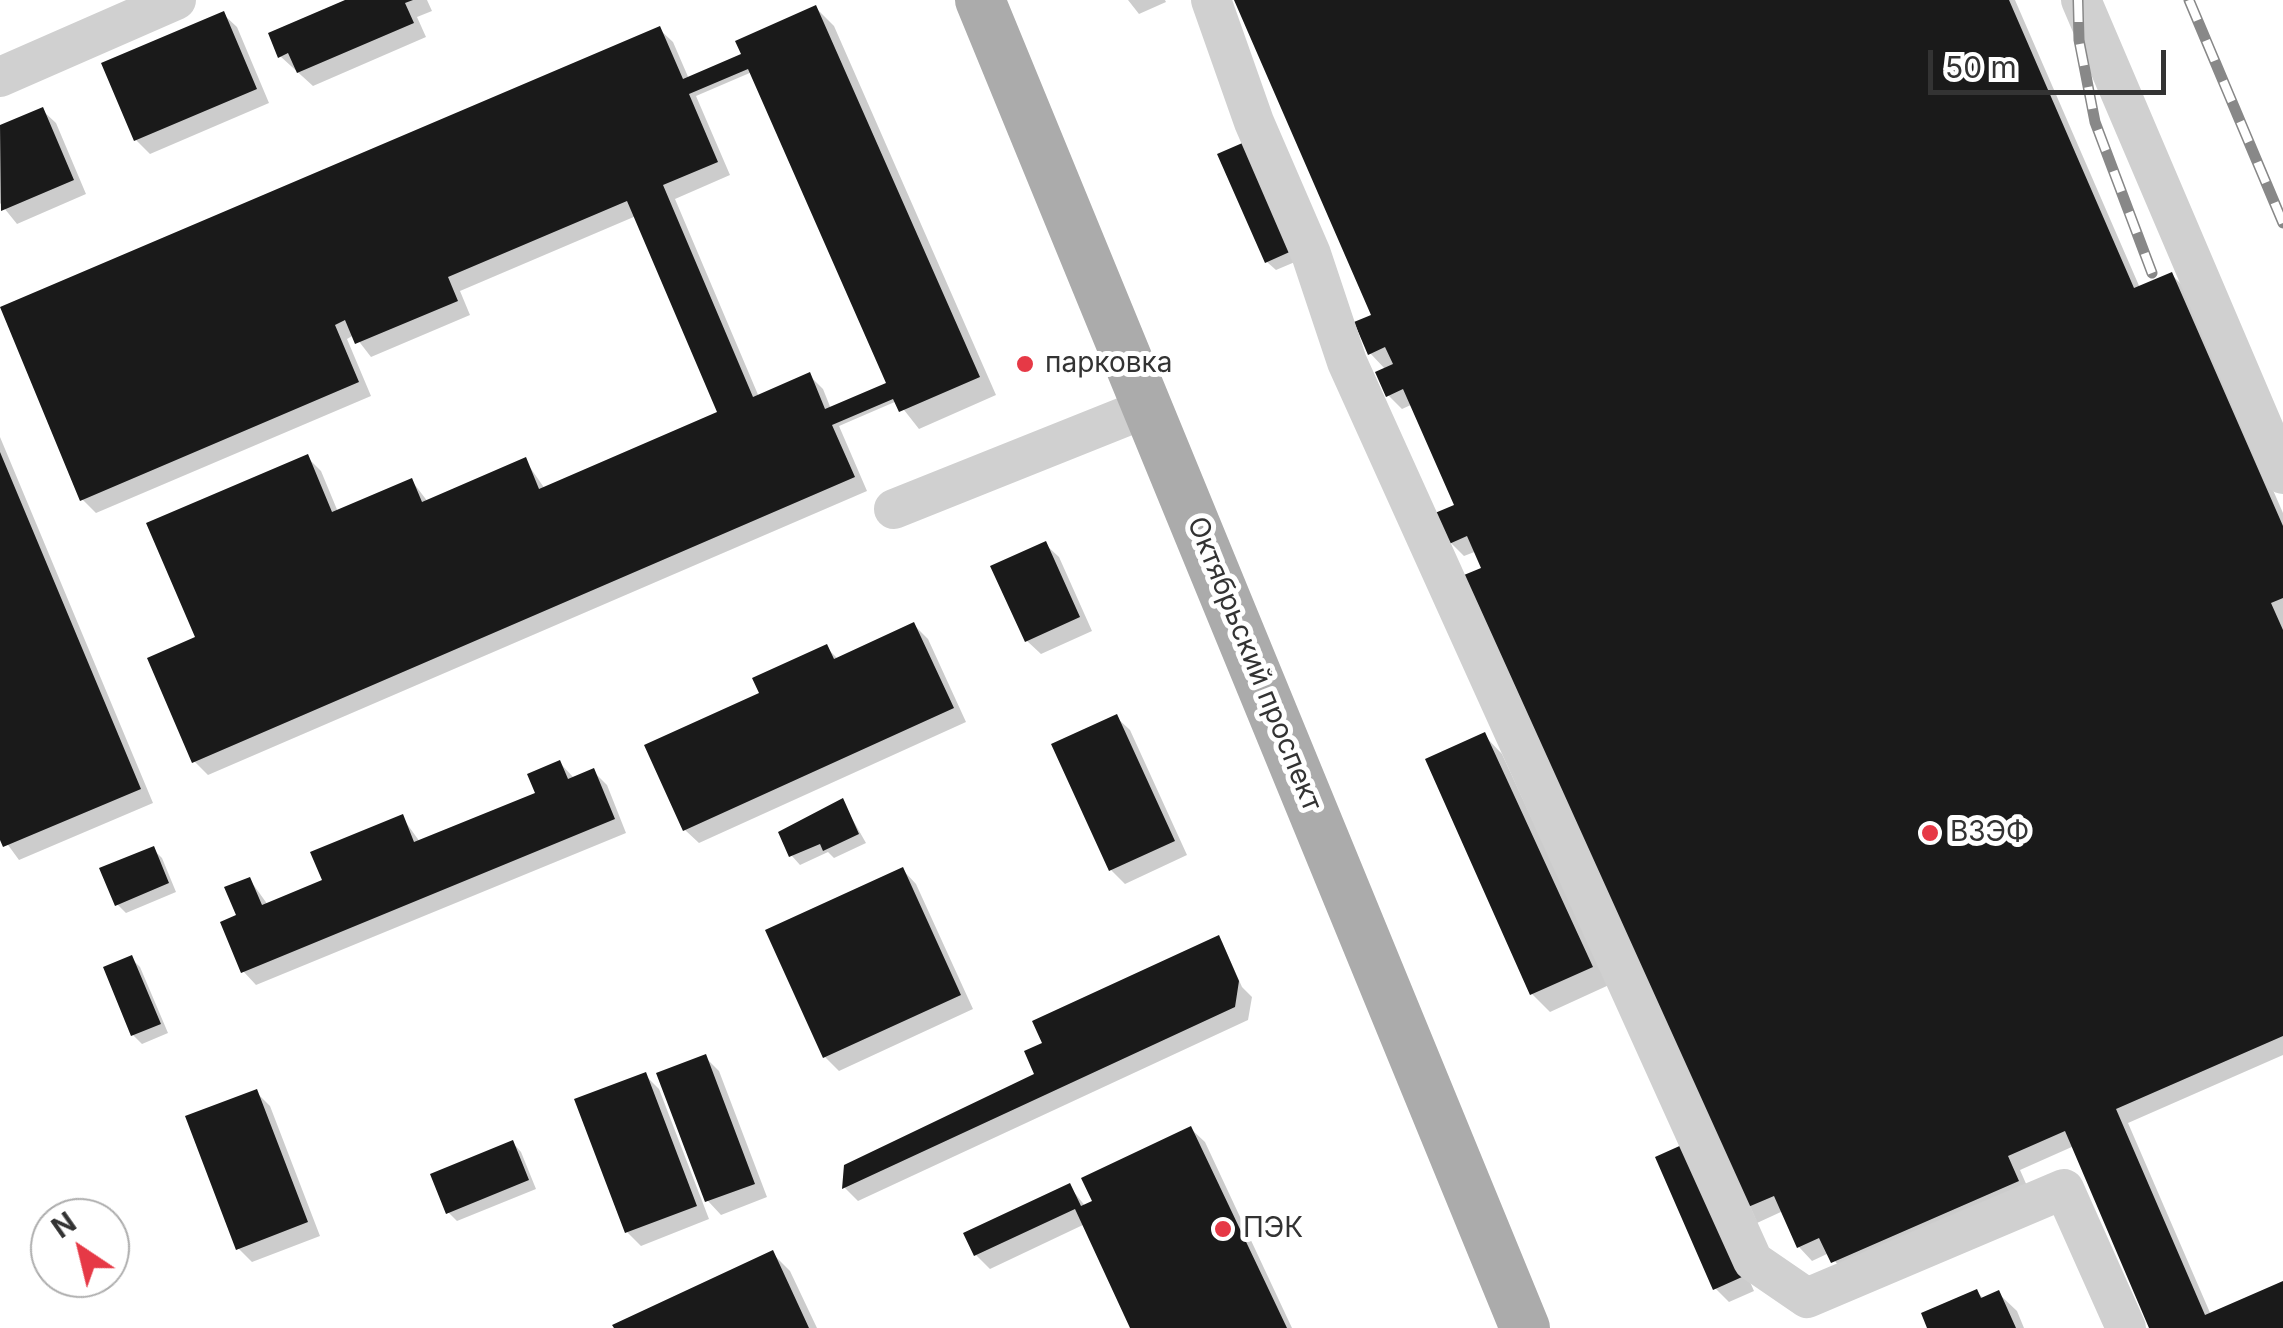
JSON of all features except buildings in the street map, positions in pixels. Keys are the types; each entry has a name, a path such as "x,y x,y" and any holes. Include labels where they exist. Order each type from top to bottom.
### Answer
{"main road":[{"name":"Октябрьский проспект","path":"980,0 1525,1328"}],"street":[{"path":"0,76 176,0"},
{"path":"1211,0 1254,122 1311,254 1347,362 1753,1262 1801,1313 2064,1189 2126,1328"},
{"path":"2081,0 2283,474"},
{"path":"894,510 1148,407"}],"railway":[{"path":"2078,0 2079,40 2095,122 2152,273"},
{"path":"2189,0 2283,223"}],"place":[{"name":"парковка","path":"1025,364"},
{"name":"ВЗЭФ","path":"1930,833"},
{"name":"ПЭК","path":"1223,1229"}]}
